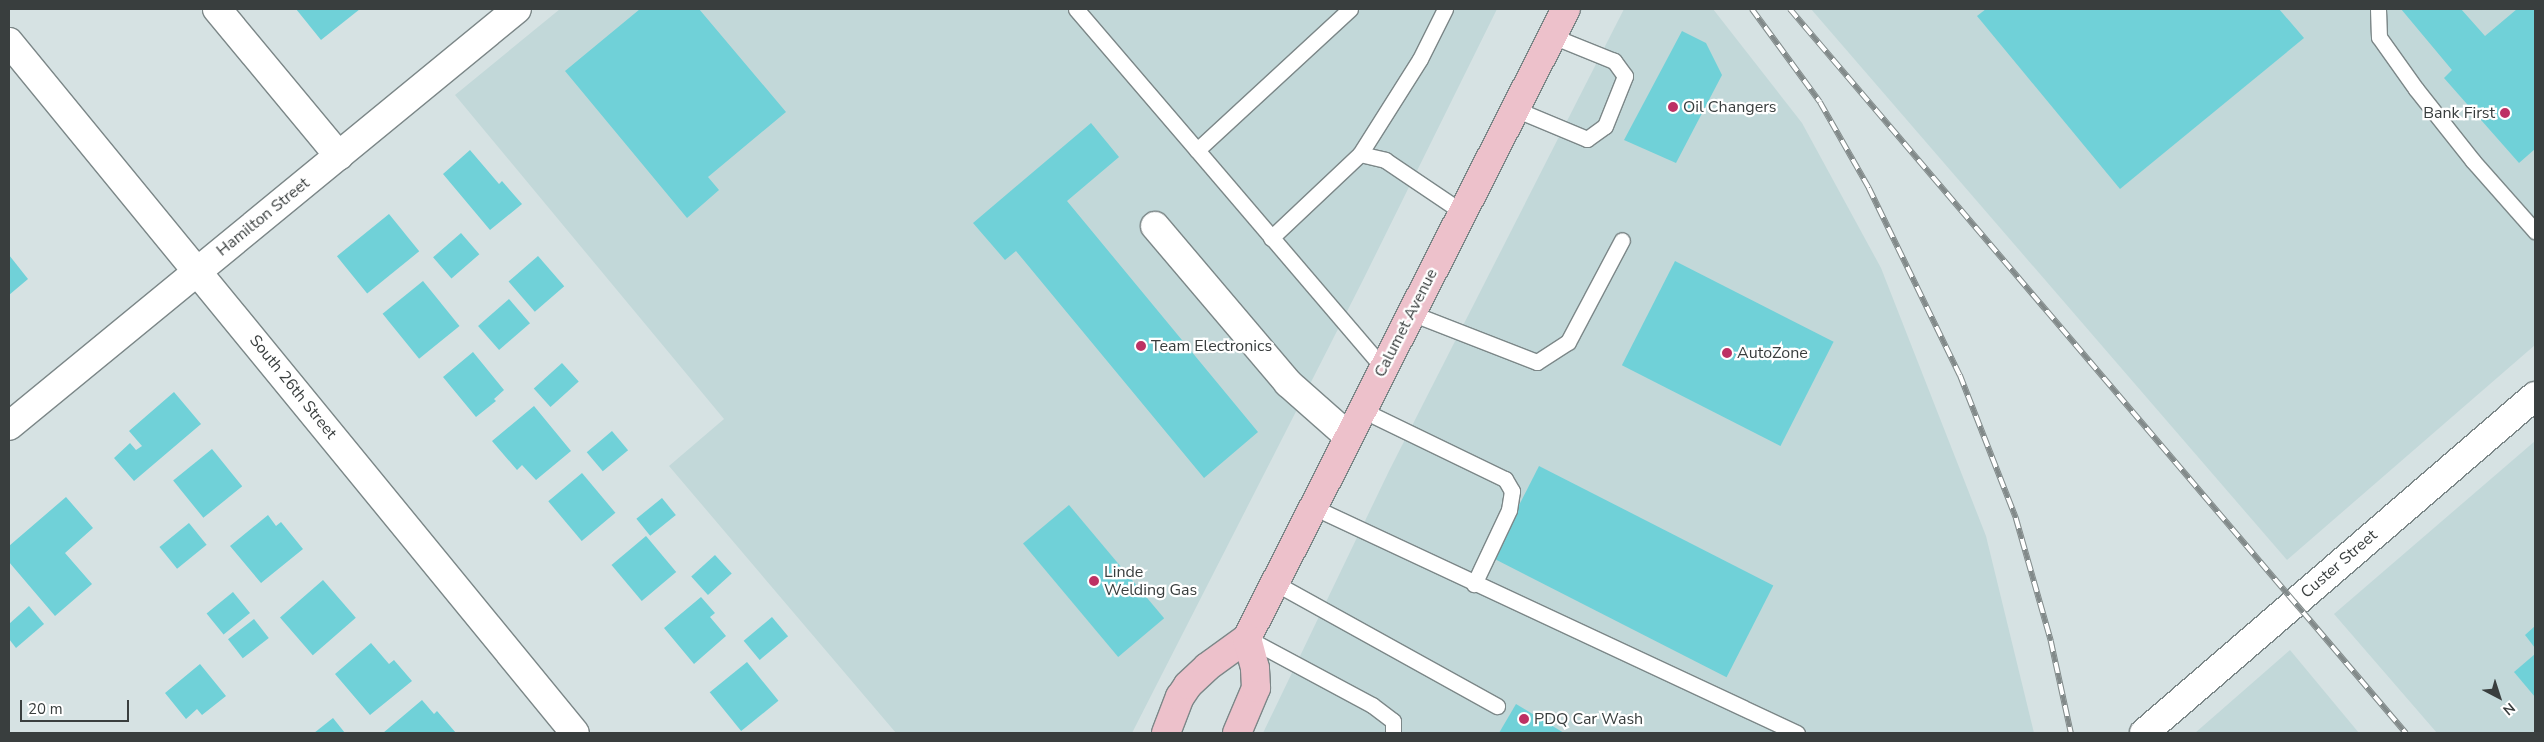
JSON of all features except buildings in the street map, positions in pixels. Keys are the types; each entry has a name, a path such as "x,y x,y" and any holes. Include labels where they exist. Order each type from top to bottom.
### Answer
{"main road":[{"name":"Calumet Avenue","path":"1166,733 1180,697 1188,685 1207,666 1247,638 1566,9"},
{"path":"1238,733 1256,688 1255,668 1247,638"}],"street":[{"path":"218,9 339,156"},
{"name":"Hamilton Street","path":"9,426 517,9"},
{"name":"South 26th Street","path":"9,42 576,733"},
{"path":"1155,226 1288,383 1348,436"},
{"name":"Custer Street","path":"2144,733 2535,396"}],"lane":[{"path":"1076,9 1383,368"},
{"path":"1197,150 1350,9"},
{"path":"1271,238 1360,154 1420,59 1445,9"},
{"path":"2378,9 2379,37 2400,67 2473,162 2535,231"},
{"path":"1515,109 1587,139 1605,126 1625,76 1614,61 1552,36"},
{"path":"1360,154 1385,160 1462,212"},
{"path":"1411,313 1537,362 1568,342 1622,240"},
{"path":"1362,410 1505,479 1512,491 1510,510 1474,584"},
{"path":"1313,507 1474,584 1796,733"},
{"path":"1275,583 1498,706"},
{"path":"1247,638 1372,705 1393,721 1392,733"}],"shaded area":[{"path":"560,9 1497,9 1363,280 1132,733 896,733 669,466 724,419 455,95"},
{"path":"1624,9 1713,9 1802,123 1881,268 1986,536 2034,733 1263,733 1389,471"},
{"path":"1811,9 2535,9 2535,345 2287,560"},
{"path":"2535,441 2535,733 2437,733 2334,614"},
{"path":"2290,650 2359,733 2195,733"}],"railway":[{"path":"1752,9 1820,102 1869,188 1960,375 2016,518 2051,641 2071,733"},
{"path":"1790,9 2406,733"}],"place":[{"name":"Oil Changers","path":"1673,107"},
{"name":"Bank First","path":"2505,113"},
{"name":"Team Electronics","path":"1141,346"},
{"name":"AutoZone","path":"1727,353"},
{"name":"Linde Welding Gas","path":"1094,581"},
{"name":"PDQ Car Wash","path":"1524,719"}]}
